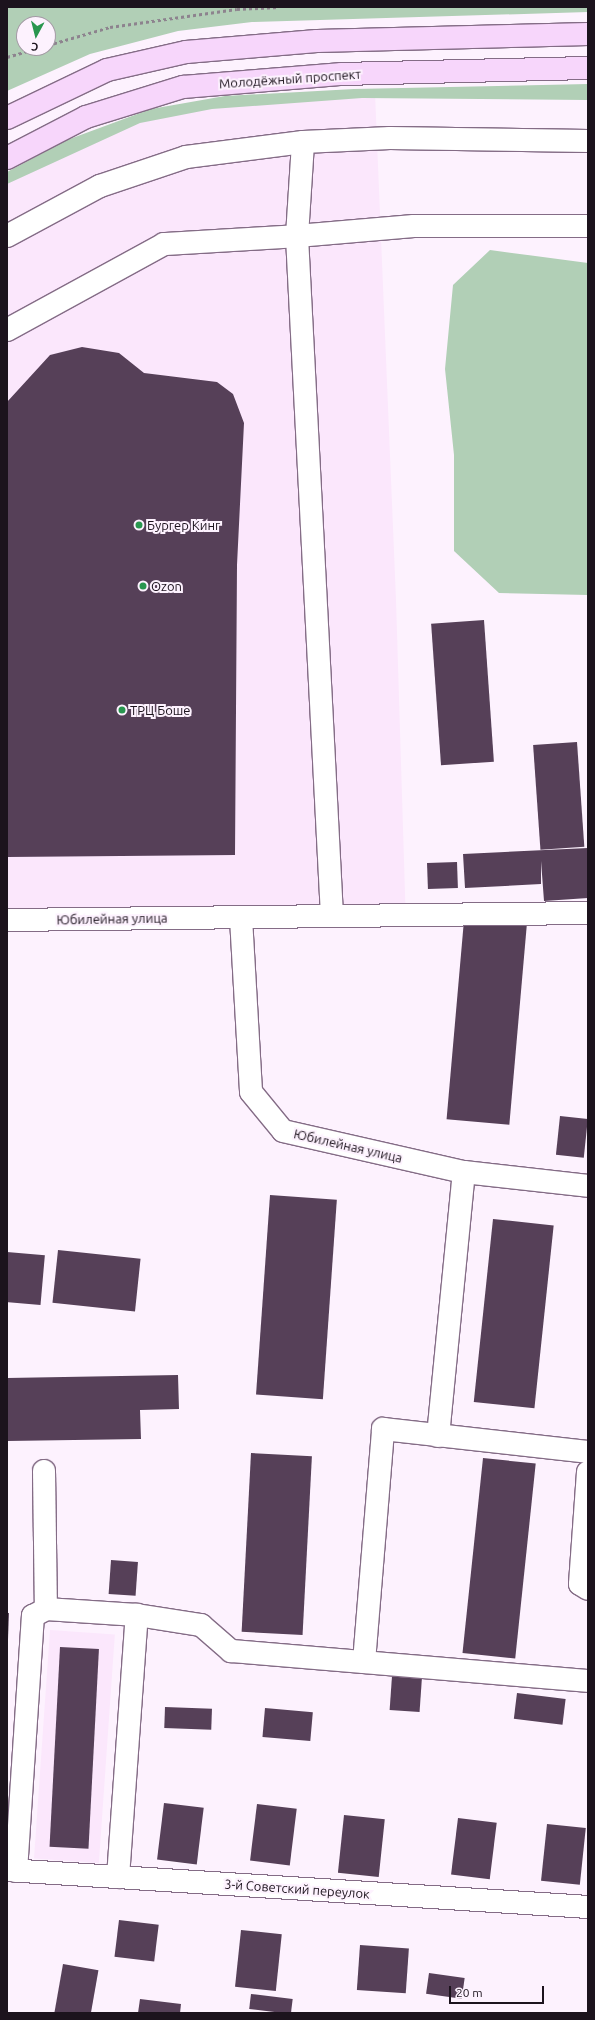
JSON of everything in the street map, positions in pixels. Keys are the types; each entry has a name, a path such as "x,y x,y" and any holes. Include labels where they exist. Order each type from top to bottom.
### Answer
{"main road":[{"path":"7,118 107,70 186,52 317,41 588,34"},
{"name":"Молодёжный проспект","path":"7,158 86,117 183,87 342,74 588,68"}],"street":[{"path":"7,236 100,186 186,157 303,142 390,138 588,141"},
{"path":"303,142 297,236 332,916"},
{"path":"7,330 164,244 297,236 414,226 588,226"},
{"name":"Юбилейная улица","path":"7,920 588,913"},
{"name":"Юбилейная улица","path":"242,918 251,1092 283,1131 464,1172 588,1186"},
{"path":"438,1436 464,1172"},
{"path":"364,1662 383,1429 588,1452"},
{"path":"44,1471 46,1609"},
{"path":"588,1472 580,1584 588,1589"},
{"path":"12,1870 33,1616 46,1609 137,1615 201,1625 231,1651 588,1681"},
{"path":"118,1877 137,1615"},
{"name":"3-й Советский переулок","path":"12,1870 588,1907"}],"path":[{"path":"56,43 110,27 237,9 279,7"}],"shaded area":[{"path":"375,93 396,600 406,926 7,928 7,181 148,115"},
{"path":"50,1630 115,1635 99,1863 34,1858"}],"green space":[{"path":"7,7 588,7 588,12 252,22 178,31 90,54 7,91"},
{"path":"588,84 588,100 362,98 212,109 140,123 7,184 7,172 67,140 151,109 225,96 354,89"},
{"path":"490,250 588,263 588,595 499,593 454,551 454,455 445,369 453,285"}],"building":[{"name":"ТРЦ Боше","path":"82,347 119,353 144,373 217,382 233,394 244,423 237,565 235,855 7,857 7,402 50,355"},
{"path":"484,620 494,762 441,765 431,624"},
{"path":"577,742 584,847 540,850 533,745"},
{"path":"588,848 588,898 544,901 541,861 541,884 465,888 463,854"},
{"path":"457,862 458,888 428,889 427,863"},
{"path":"464,920 527,925 509,1125 447,1119"},
{"path":"560,1116 588,1119 584,1158 556,1155"},
{"path":"270,1195 337,1200 323,1399 256,1395"},
{"path":"493,1219 554,1225 534,1408 474,1402"},
{"path":"58,1250 141,1259 135,1311 52,1303"},
{"path":"7,1252 45,1255 40,1305 7,1302"},
{"path":"178,1375 179,1409 140,1410 141,1439 7,1441 7,1378"},
{"path":"251,1453 312,1456 303,1635 242,1632"},
{"path":"483,1458 536,1464 515,1658 463,1653"},
{"path":"111,1560 138,1562 136,1596 109,1594"},
{"path":"7,1613 9,1613 8,1639 7,1639"},
{"path":"60,1647 99,1649 88,1849 50,1847"},
{"path":"392,1676 422,1678 420,1712 390,1710"},
{"path":"517,1693 566,1699 562,1725 514,1719"},
{"path":"165,1707 212,1709 211,1730 164,1728"},
{"path":"265,1708 313,1712 310,1741 262,1737"},
{"path":"164,1803 204,1808 197,1864 157,1860"},
{"path":"257,1804 297,1809 290,1865 250,1861"},
{"path":"344,1815 385,1819 379,1877 338,1873"},
{"path":"458,1818 497,1823 490,1879 451,1875"},
{"path":"547,1824 586,1828 580,1885 541,1881"},
{"path":"119,1920 159,1925 154,1962 114,1957"},
{"path":"241,1930 282,1934 276,1991 235,1987"},
{"path":"360,1945 409,1948 406,1993 357,1990"},
{"path":"63,1964 98,1970 91,2013 54,2012"},
{"path":"429,1973 465,1978 462,1999 426,1994"},
{"path":"251,1994 293,1999 291,2013 249,2009"},
{"path":"140,1999 181,2004 180,2013 138,2013"}],"place":[{"name":"Бургер Кинг","path":"139,525"},
{"name":"Ozon","path":"143,586"},
{"name":"ТРЦ Боше","path":"122,710"}]}
